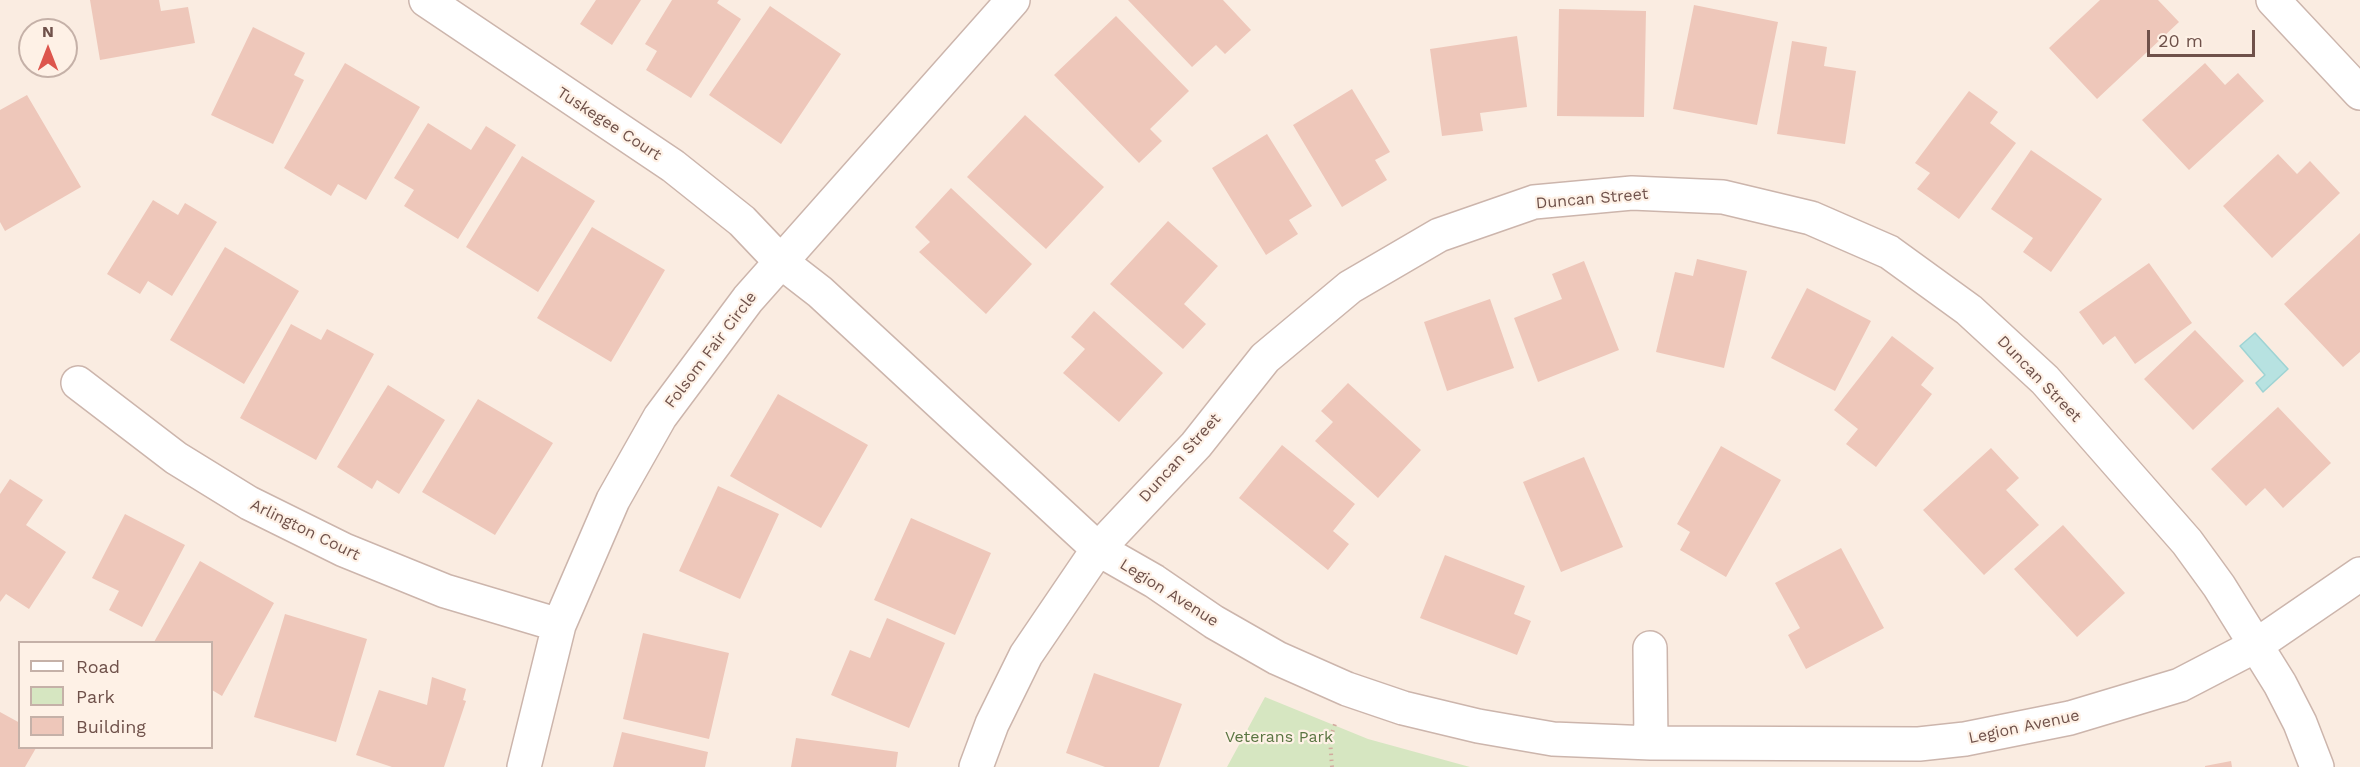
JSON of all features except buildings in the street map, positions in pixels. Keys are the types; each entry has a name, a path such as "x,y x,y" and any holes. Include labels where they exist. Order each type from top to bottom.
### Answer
{"street":[{"name":"Tuskegee Court","path":"426,0 673,166 742,221 780,261"},
{"name":"Folsom Fair Circle","path":"524,767 559,625 613,500 660,417 748,299 780,261 1013,0"},
{"path":"2273,0 2360,93"},
{"name":"Duncan Street","path":"976,767 992,724 1026,655 1098,549 1196,445 1265,358 1350,287 1439,235 1534,202 1632,193 1723,197 1811,218 1889,252 1969,310 2045,380 2187,542 2219,586 2280,684 2300,723 2317,767"},
{"name":"Legion Avenue","path":"780,261 820,292 1098,549 1154,581 1214,622 1277,658 1347,689 1403,708 1478,726 1552,739 1651,743 1919,744 1965,739 2070,718 2180,685 2255,646 2360,574"},
{"name":"Arlington Court","path":"78,383 176,458 249,503 344,550 445,591 559,625"},
{"path":"1650,648 1651,743"}],"path":[{"path":"1332,767 1330,739 1347,689"}],"green space":[{"name":"Veterans Park","path":"1265,697 1368,739 1470,767 1227,767"}],"water":[{"path":"2255,333 2288,369 2263,392 2256,383 2265,375 2240,346"}]}
